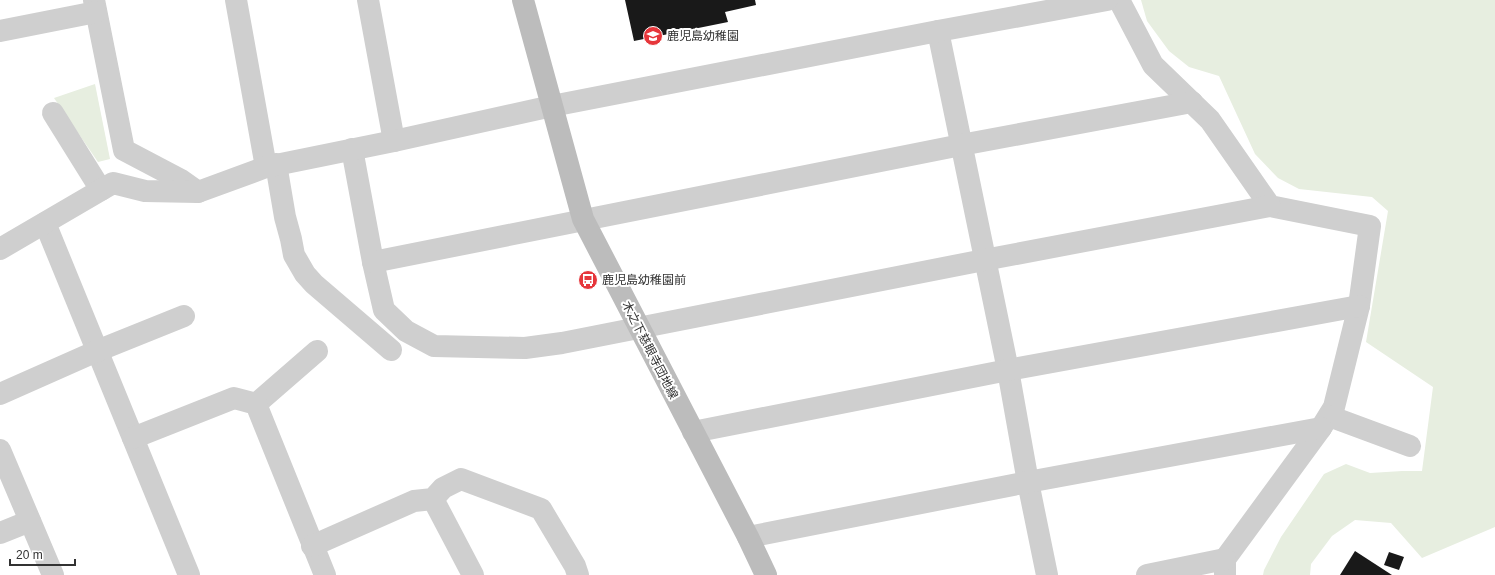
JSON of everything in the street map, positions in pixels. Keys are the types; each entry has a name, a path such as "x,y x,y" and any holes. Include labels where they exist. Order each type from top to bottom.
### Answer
{"street":[{"path":"236,0 271,166 294,254 305,274 314,284 391,350"},
{"path":"368,0 394,141"},
{"name":"木之下慈眼寺団地線","path":"523,0 583,219 748,537 766,575"},
{"path":"0,249 113,183 145,191 198,192 271,166 394,141 552,106 938,31 1107,0"},
{"path":"1119,0 1153,65 1210,120 1270,206"},
{"path":"0,31 95,6 124,150 181,180 198,192"},
{"path":"938,31 984,260 1008,370 1028,482 1047,575"},
{"path":"374,262 583,219 961,145 1192,102"},
{"path":"53,112 101,190"},
{"path":"352,149 384,310 406,331 434,346 525,348 639,329 984,260 1270,206 1370,226 1359,306 1334,407 1325,422 1225,567 1147,575"},
{"path":"45,223 189,575"},
{"path":"693,432 1008,370 1359,306"},
{"path":"0,394 97,351 184,316"},
{"path":"256,404 317,351"},
{"path":"133,438 234,398 256,404"},
{"path":"256,404 312,546 325,575"},
{"path":"748,537 1325,422 1410,446"},
{"path":"0,450 53,575"},
{"path":"312,546 414,500 433,499 443,488 461,479 541,509 575,566 578,575"},
{"path":"433,499 473,575"},
{"path":"0,534 30,521"}],"shaded area":[{"path":"1141,0 1495,0 1495,527 1422,558 1391,523 1355,520 1332,536 1311,564 1310,575 1263,575 1264,570 1281,537 1324,474 1346,464 1370,473 1422,471 1433,387 1366,342 1388,211 1372,197 1299,189 1278,178 1255,154 1219,76 1189,67 1169,51 1147,21"},
{"path":"95,84 110,159 98,162 54,98"}],"building":[{"path":"625,0 755,0 756,5 725,12 728,22 634,41"},
{"path":"1355,551 1392,575 1340,575"},
{"path":"1389,552 1404,557 1399,570 1384,565"}],"place":[{"name":"鹿児島幼稚園","path":"653,36"},
{"name":"鹿児島幼稚園前","path":"588,280"}]}
